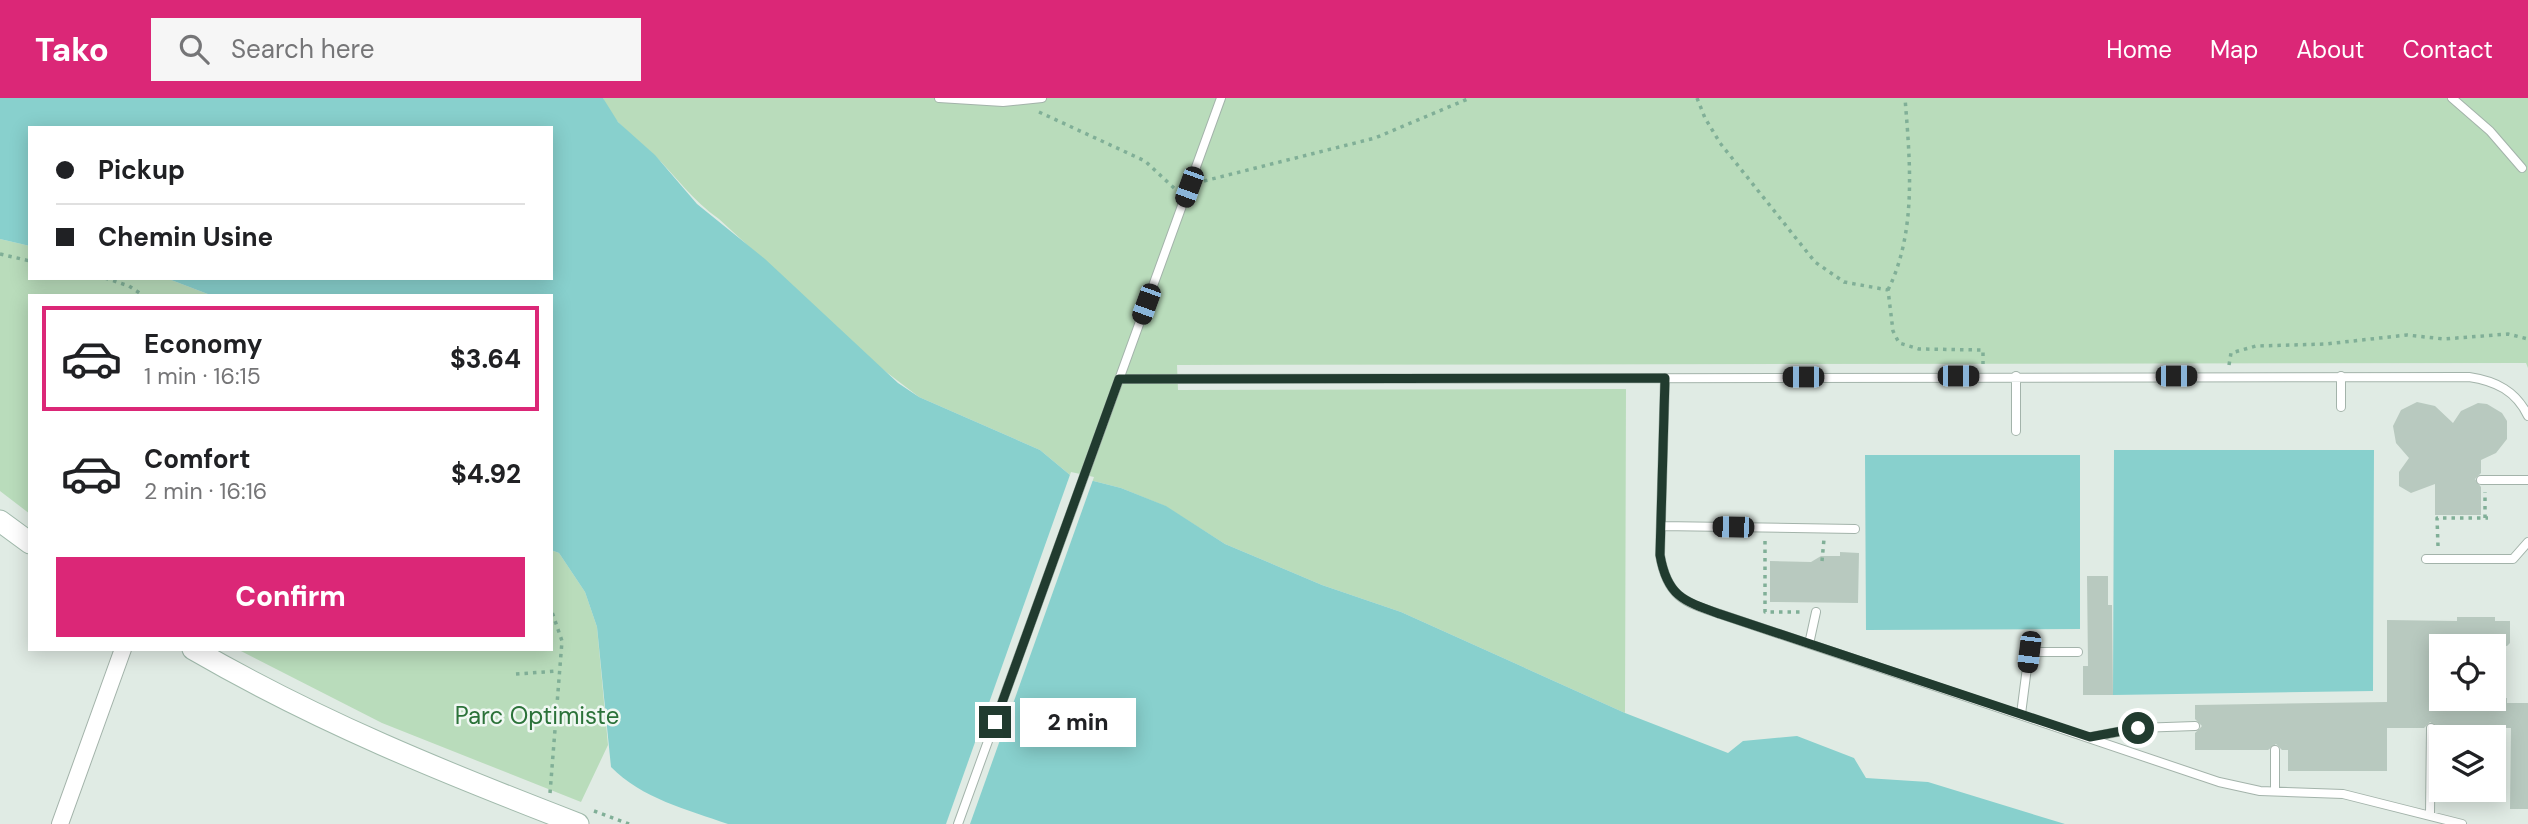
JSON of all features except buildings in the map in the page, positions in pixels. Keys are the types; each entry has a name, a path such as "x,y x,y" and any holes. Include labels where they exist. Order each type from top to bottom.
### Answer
{"street":[{"path":"0,521 28,542"},
{"path":"60,824 122,651"},
{"path":"197,651 279,698 372,742 578,824"}],"lane":[{"path":"939,98 1003,102 1042,98"},
{"path":"958,824 1221,98"},
{"path":"2452,98 2490,131 2522,168"},
{"path":"1119,379 1984,376 2341,376 2484,379 2507,390 2528,416"},
{"path":"2016,376 2016,430"},
{"path":"2340,407 2341,376"},
{"path":"1665,378 1661,526 1664,575 1679,597 1695,606 2219,782 2275,791 2343,794 2462,824"},
{"path":"2483,480 2528,480"},
{"path":"1661,526 1855,528"},
{"path":"2426,559 2514,559 2528,542"},
{"path":"1809,644 1816,612"},
{"path":"2021,714 2029,652 2078,652"},
{"path":"2090,737 2138,728 2195,726"},
{"path":"2275,750 2275,791"},
{"path":"2430,802 2430,815"}],"path":[{"path":"1189,187 1375,138 1470,98"},
{"path":"1697,98 1705,118 1729,154 1815,262 1844,282 1888,290"},
{"path":"1905,98 1909,154 1907,234 1899,267 1888,290 1893,331 1899,344 1919,349 1983,350 1984,376"},
{"path":"1003,102 1040,112 1145,161 1164,176 1183,202"},
{"path":"0,254 28,261"},
{"path":"111,280 129,286 141,294"},
{"path":"2229,376 2229,358 2238,348 2326,344 2407,335 2444,339 2508,334 2528,339"},
{"path":"2438,553 2437,518 2486,518 2483,480"},
{"path":"1822,561 1824,540"},
{"path":"1765,545 1765,611 1816,612"},
{"path":"550,795 562,641 553,613"},
{"path":"516,674 558,671"}],"green space":[{"path":"603,98 2528,98 2528,368 2526,363 1177,365 1178,390 1626,389 1625,713 1401,612 1322,585 1225,544 1165,506 1121,488 1070,475 1040,450 919,397 881,368 701,204 618,122"},
{"path":"0,239 28,246 28,280 171,280 208,294 28,294 28,512 0,491"},
{"name":"Parc Optimiste","path":"553,551 559,553 585,592 597,627 608,745 581,802 382,723 241,651 553,651"}],"water":[{"path":"0,98 603,98 618,122 655,155 697,204 765,259 898,383 919,397 1040,450 1070,475 1121,488 1166,506 1225,544 1322,585 1401,612 1625,713 1728,753 1743,741 1797,736 1854,758 1866,778 1928,782 2065,824 728,824 651,795 623,778 611,767 597,627 585,592 559,553 553,551 553,294 208,294 171,280 553,280 553,126 28,126 28,246 0,239"},
{"path":"2114,450 2374,450 2373,691 2113,695"},
{"path":"1865,455 2080,455 2080,629 1866,630"}],"pier":[{"path":"1071,472 1094,477 970,824 946,824"}],"route":[{"path":"995,722 1119,379 1665,378 1660,555 1664,575 1679,597 1695,606 2090,737 2138,728"}]}
